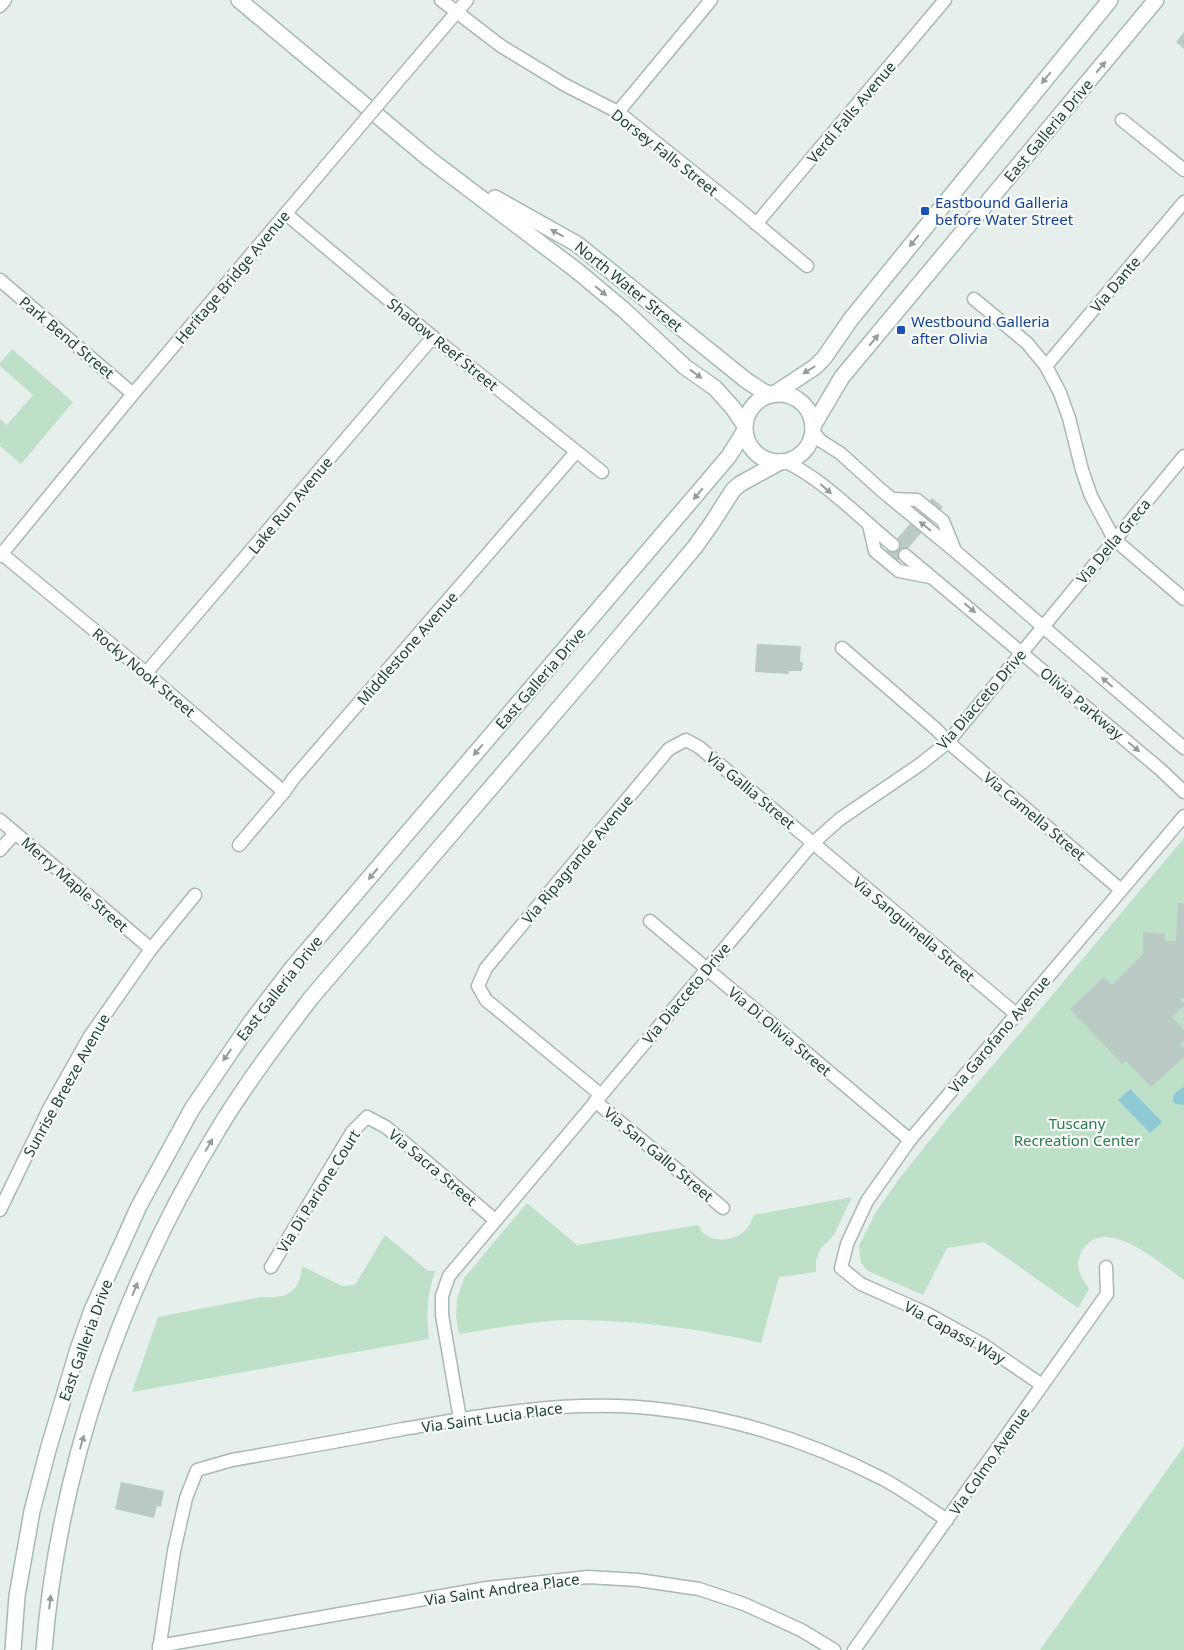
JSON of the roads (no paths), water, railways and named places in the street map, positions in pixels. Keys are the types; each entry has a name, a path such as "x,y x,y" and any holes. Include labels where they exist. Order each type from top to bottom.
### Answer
{"main road":[{"name":"North Water Street","path":"239,0 428,158 576,270 636,321 685,367 715,388 733,408 744,429"},
{"path":"772,394 789,395 799,400 807,408 813,429 811,440 806,450 797,457 775,463 764,459 754,452 747,443 744,429 749,410 757,401 772,394 815,367 824,358 863,304 1110,0"},
{"name":"East Galleria Drive","path":"813,429 842,377 1156,0"},
{"name":"North Water Street","path":"452,175 577,244 747,381 764,392 772,394"},
{"name":"East Galleria Drive","path":"13,1650 18,1596 32,1511 78,1349 92,1310 139,1206 192,1109 251,1022 294,967 729,456 744,429"},
{"name":"East Galleria Drive","path":"44,1650 53,1573 64,1513 90,1413 119,1329 139,1281 181,1195 220,1127 270,1052 311,998 695,546 733,490 740,484 783,462"}],"street":[{"path":"0,6 5,0"},
{"name":"Dorsey Falls Street","path":"440,0 509,51 565,85 618,112 807,266"},
{"name":"Heritage Bridge Avenue","path":"1,555 133,394 467,0"},
{"path":"618,112 711,0"},
{"name":"Verdi Falls Avenue","path":"756,224 945,0"},
{"path":"1122,120 1184,170"},
{"name":"Via Dante","path":"1046,366 1184,202"},
{"name":"Shadow Reef Street","path":"286,214 433,336 602,472"},
{"name":"Park Bend Street","path":"0,280 133,394"},
{"path":"974,299 1027,343 1046,366 1069,418 1082,470 1091,496 1114,539 1184,598"},
{"name":"Lake Run Avenue","path":"146,673 433,336"},
{"path":"813,429 821,441 840,453 892,500 917,500 943,521 955,551 1184,748"},
{"name":"Middlestone Avenue","path":"239,845 576,452"},
{"name":"Via Della Greca","path":"1042,626 1184,456"},
{"path":"783,462 809,475 893,545"},
{"name":"Olivia Parkway","path":"869,526 874,551 899,571 932,577"},
{"name":"Rocky Nook Street","path":"1,555 146,673 284,792"},
{"name":"Olivia Parkway","path":"905,555 1161,770 1184,792"},
{"name":"Via Diacceto Drive","path":"460,1419 442,1315 442,1296 449,1276 813,843 840,819 948,742 1042,626"},
{"name":"Via Camella Street","path":"842,648 937,730 948,742 1122,890"},
{"name":"Via Gallia Street","path":"686,740 699,746 813,843"},
{"name":"Via Ripagrande Avenue","path":"478,986 486,968 670,749 686,740"},
{"name":"Via Garofano Avenue","path":"841,1268 847,1244 866,1201 910,1140 1184,816"},
{"name":"Merry Maple Street","path":"0,820 150,949"},
{"path":"0,850 15,832"},
{"name":"Via Sanguinella Street","path":"813,843 1016,1014"},
{"name":"Sunrise Breeze Avenue","path":"0,1210 49,1109 90,1036 150,949 195,895"},
{"name":"Via Di Olivia Street","path":"650,921 910,1140"},
{"name":"Via San Gallo Street","path":"478,986 486,1000 723,1208"},
{"name":"Via Sacra Street","path":"367,1117 386,1127 495,1220"},
{"name":"Via Di Parione Court","path":"271,1267 352,1132 367,1117"},
{"name":"Via Colmo Avenue","path":"854,1650 1107,1294 1106,1267"},
{"name":"Via Capassi Way","path":"841,1268 861,1284 926,1313 982,1344 1042,1385"},
{"name":"Via Saint Lucia Place","path":"159,1648 174,1551 186,1498 197,1470 232,1460 460,1419 529,1408 584,1406 658,1408 740,1424 809,1446 884,1480 947,1520"},
{"name":"Via Saint Andrea Place","path":"159,1648 487,1588 588,1577 638,1580 699,1589 744,1604 801,1630 834,1650"}],"water":[{"path":"1184,1087 1184,1105 1176,1104 1173,1101 1174,1095"},
{"path":"1130,1089 1162,1122 1150,1133 1118,1100"}],"place":[{"name":"Eastbound Galleria before Water Street","path":"925,211"},
{"name":"Westbound Galleria after Olivia","path":"901,330"}],"park label":[{"name":"Tuscany Recreation Center","path":"1077,1132"}]}
